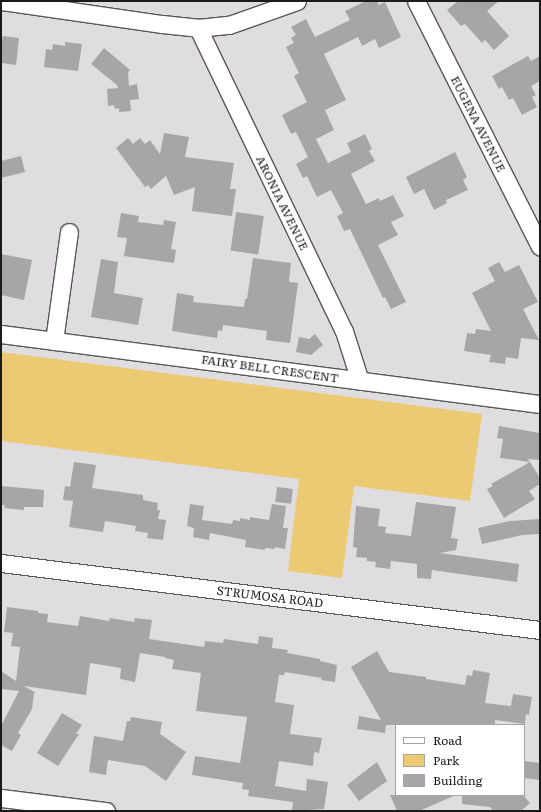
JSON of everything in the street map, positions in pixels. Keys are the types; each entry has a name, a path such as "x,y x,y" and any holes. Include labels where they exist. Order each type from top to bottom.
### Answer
{"street":[{"path":"2,1 198,28 229,25 296,1"},
{"name":"EUGENA AVENUE","path":"416,1 540,247"},
{"name":"ARONIA AVENUE","path":"198,28 344,331 360,381"},
{"path":"54,341 70,232"},
{"name":"FAIRY BELL CRESCENT","path":"1,334 540,404"},
{"name":"STRUMOSA ROAD","path":"1,563 540,630"},
{"path":"1,798 106,811"}],"green space":[{"path":"1,352 482,414 470,501 354,486 342,578 288,571 299,479 1,441"}],"building":[{"path":"366,1 377,1 379,5 385,2 401,37 379,48 375,39 362,46 358,37 324,54 346,100 325,110 334,130 316,139 328,163 351,152 347,143 365,134 372,149 369,151 375,161 351,174 366,204 379,198 380,201 393,195 404,216 391,222 398,235 378,245 406,302 391,309 385,297 383,298 350,229 344,231 337,216 343,213 331,190 317,197 307,176 303,178 296,164 308,157 296,132 291,134 282,115 307,102 294,76 299,73 286,47 294,43 291,38 296,35 291,27 306,19 315,37 350,20 345,11"},
{"path":"458,1 499,1 487,11 509,36 494,50 485,40 482,43 465,24 461,26 447,10"},
{"path":"3,36 19,38 16,65 1,63 1,45"},
{"path":"65,42 82,44 78,71 44,67 46,49 52,50 53,44 65,46"},
{"path":"104,48 130,70 128,73 129,86 137,84 139,99 130,100 131,111 119,112 119,108 115,109 114,105 108,106 107,89 118,88 117,85 91,64"},
{"path":"528,56 531,61 540,56 540,81 531,86 536,95 532,97 537,107 522,115 513,98 509,100 502,87 499,89 492,76"},
{"path":"164,133 189,137 185,157 234,163 230,189 236,189 232,216 192,211 195,187 174,195 166,176 151,189 148,185 145,187 116,148 128,138 133,144 140,138 145,144 150,140 160,154"},
{"path":"455,152 467,177 463,180 468,190 446,200 447,203 434,210 424,189 414,194 406,177"},
{"path":"21,156 25,172 1,178 1,161"},
{"path":"236,212 264,216 258,255 231,251"},
{"path":"121,213 139,216 138,222 163,225 164,220 176,222 171,249 176,250 174,263 124,256 127,238 117,237"},
{"path":"1,254 32,260 24,300 1,295"},
{"path":"253,258 291,263 289,280 290,282 298,283 290,343 266,340 267,331 223,325 222,331 218,330 217,338 172,331 177,293 194,296 193,302 244,307 245,299 247,299"},
{"path":"101,259 118,262 114,293 143,298 138,325 91,317"},
{"path":"499,262 505,272 519,265 538,302 523,309 539,340 521,338 518,359 506,357 505,364 489,362 491,355 464,351 467,333 475,334 476,329 491,331 472,293 495,281 488,268"},
{"path":"315,334 323,345 311,355 296,352 299,337 309,339"},
{"path":"499,426 540,433 540,460 528,459 530,462 500,458 503,439 497,438"},
{"path":"74,462 96,465 92,488 143,495 143,500 158,503 157,510 160,510 158,519 166,520 163,540 147,538 148,533 135,531 136,526 105,521 103,532 69,527 73,501 63,500 65,486 70,487"},
{"path":"530,462 540,478 540,484 529,491 535,499 504,518 487,489 493,486 491,484"},
{"path":"1,486 44,490 43,507 24,507 24,510 4,508 5,505 1,505"},
{"path":"277,487 293,489 291,504 275,502"},
{"path":"416,502 456,507 451,538 458,539 456,550 440,553 519,564 517,582 432,570 431,579 417,578 417,564 391,561 390,569 375,567 376,562 367,561 367,558 356,557 357,548 353,547 356,506 380,509 378,526 386,527 385,533 411,536"},
{"path":"190,504 204,506 202,520 232,524 233,520 240,521 240,518 250,520 250,517 269,520 272,504 286,506 283,528 288,528 285,549 275,547 275,549 265,548 265,550 245,547 246,540 210,533 209,540 193,537 194,528 187,526"},
{"path":"540,519 540,534 522,535 482,544 478,528 510,521"},
{"path":"7,607 38,611 38,613 48,614 47,622 78,626 80,616 109,621 110,618 134,622 135,618 152,620 149,639 204,647 205,641 223,643 224,639 258,644 259,636 273,638 272,648 288,650 287,653 320,659 320,661 337,665 335,682 321,680 322,678 285,672 284,675 279,675 275,702 294,705 290,734 322,738 319,753 314,752 313,766 279,761 275,786 306,791 307,779 328,782 324,809 292,811 293,802 248,796 249,790 242,789 243,783 192,775 195,756 240,763 247,717 196,711 201,673 172,669 174,660 165,657 140,653 135,682 120,679 121,668 90,663 86,695 24,686 36,693 34,693 32,709 18,733 21,735 12,751 1,745 1,726 19,691 1,689 1,671 16,681 20,647 11,646 13,633 4,632"},
{"path":"377,651 389,672 426,677 426,679 465,685 467,675 472,676 473,670 490,673 485,703 511,706 513,694 532,697 529,715 526,714 525,724 495,720 495,724 386,725 385,733 357,729 359,716 381,720 351,667"},
{"path":"62,713 82,725 76,734 79,734 58,766 37,753"},
{"path":"131,717 162,722 160,734 186,752 166,781 145,766 108,760 106,775 89,772 94,736 123,741 127,721 130,721"},
{"path":"525,761 540,763 540,780 525,778"},
{"path":"377,762 387,781 359,801 347,785"},
{"path":"390,795 454,796 419,811 397,811"},
{"path":"462,796 524,796 530,803 521,811 493,811 490,807 462,804"}]}
